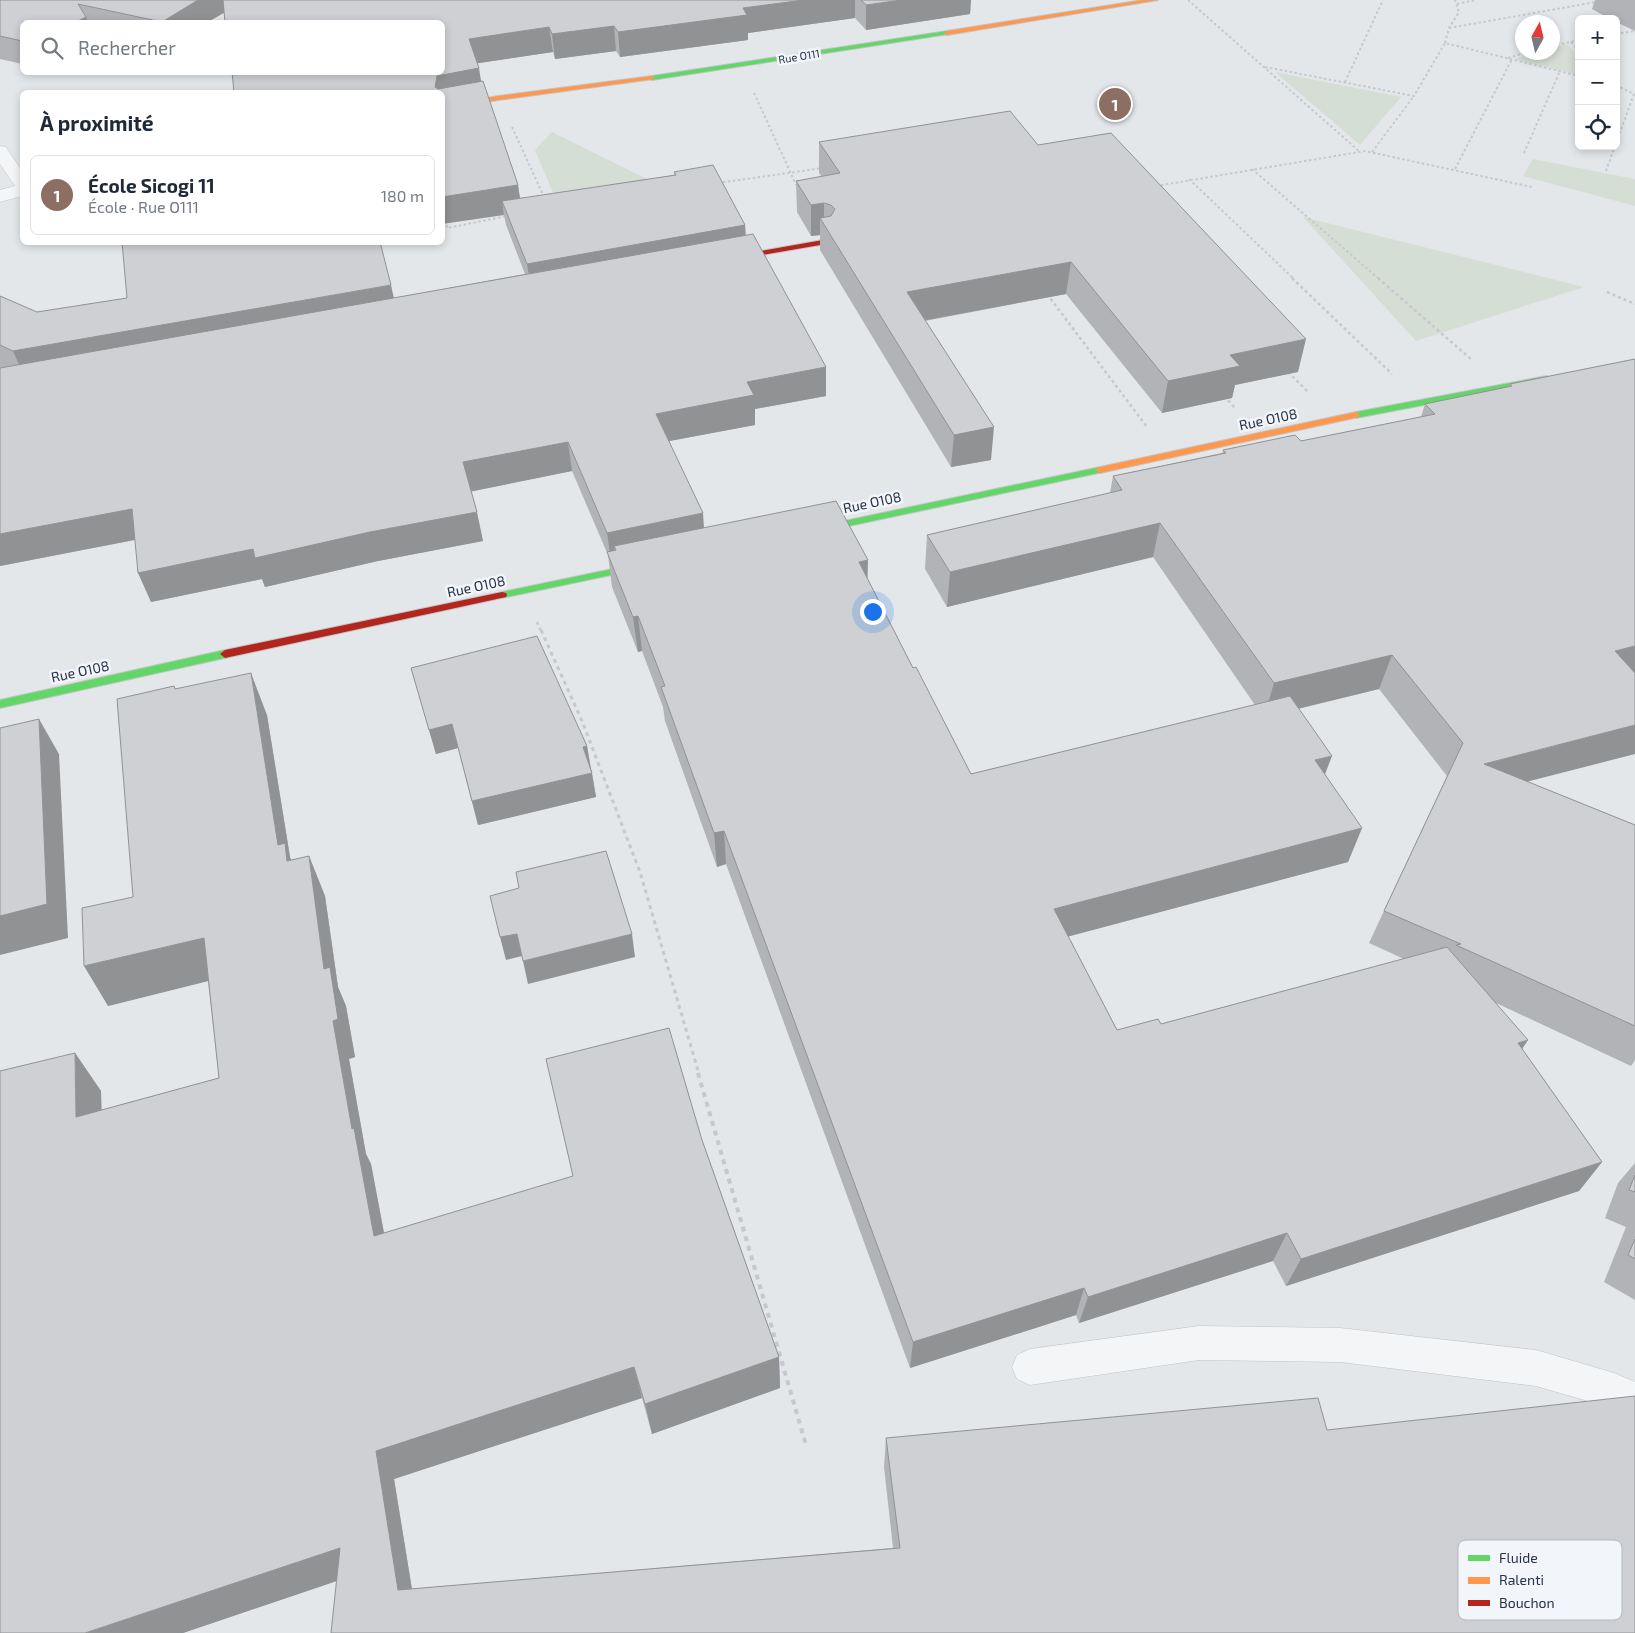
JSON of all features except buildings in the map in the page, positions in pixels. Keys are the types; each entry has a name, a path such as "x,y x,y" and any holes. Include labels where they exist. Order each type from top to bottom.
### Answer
{"street":[{"name":"Rue O111","path":"445,107 498,98 741,65 1155,0"},
{"path":"0,151 20,180"},
{"path":"0,196 20,191"},
{"path":"717,261 823,242"},
{"name":"Rue O108","path":"796,534 1420,402 1555,377"},
{"name":"Rue O108","path":"0,704 660,562"},
{"path":"1030,1367 1199,1343 1340,1345 1536,1368 1614,1391 1635,1400"}],"path":[{"path":"1188,0 1360,152"},
{"path":"1345,82 1383,0"},
{"path":"1372,152 1414,96 1445,43 1449,28 1459,12 1455,0"},
{"path":"1457,4 1475,0"},
{"path":"1449,28 1598,2"},
{"path":"1620,33 1635,31"},
{"path":"1560,44 1575,41"},
{"path":"1571,42 1575,46"},
{"path":"1445,43 1575,75"},
{"path":"1507,58 1515,56"},
{"path":"1455,168 1512,59"},
{"path":"741,65 823,242"},
{"path":"1265,67 1414,96"},
{"path":"1524,153 1560,71"},
{"path":"1620,87 1634,94 1620,134"},
{"path":"498,98 546,200"},
{"path":"1606,171 1614,150"},
{"path":"1152,186 1360,152 1372,152 1455,168 1532,187"},
{"path":"716,184 828,167"},
{"path":"1252,169 1503,387"},
{"path":"1188,179 1420,402"},
{"path":"446,220 447,228 512,216"},
{"path":"1044,290 1168,456"},
{"path":"1606,292 1635,304"},
{"path":"1287,370 1335,420"},
{"path":"1220,391 1260,436"},
{"path":"524,592 582,721 640,872 806,1445"}],"shaded area":[{"path":"1567,44 1575,53 1575,74 1518,60 1560,60 1560,46"},
{"path":"1275,72 1401,97 1360,145"},
{"path":"552,132 657,184 556,200 535,150"},
{"path":"1533,159 1635,179 1635,206 1523,176"},
{"path":"1303,217 1584,287 1416,341"}],"traffic: fast":[{"path":"652,78 947,33"},
{"path":"1356,415 1547,379"},
{"path":"811,531 1100,470"},
{"path":"502,595 646,565"},
{"path":"0,704 225,654"}],"traffic: slow":[{"path":"947,33 1155,0"},
{"path":"445,107 498,98 652,78"},
{"path":"1100,470 1356,415"}],"traffic: jam":[{"path":"727,259 823,242"},
{"path":"225,654 502,595"}],"place":[{"name":"École Sicogi 11","path":"1115,104"}]}
